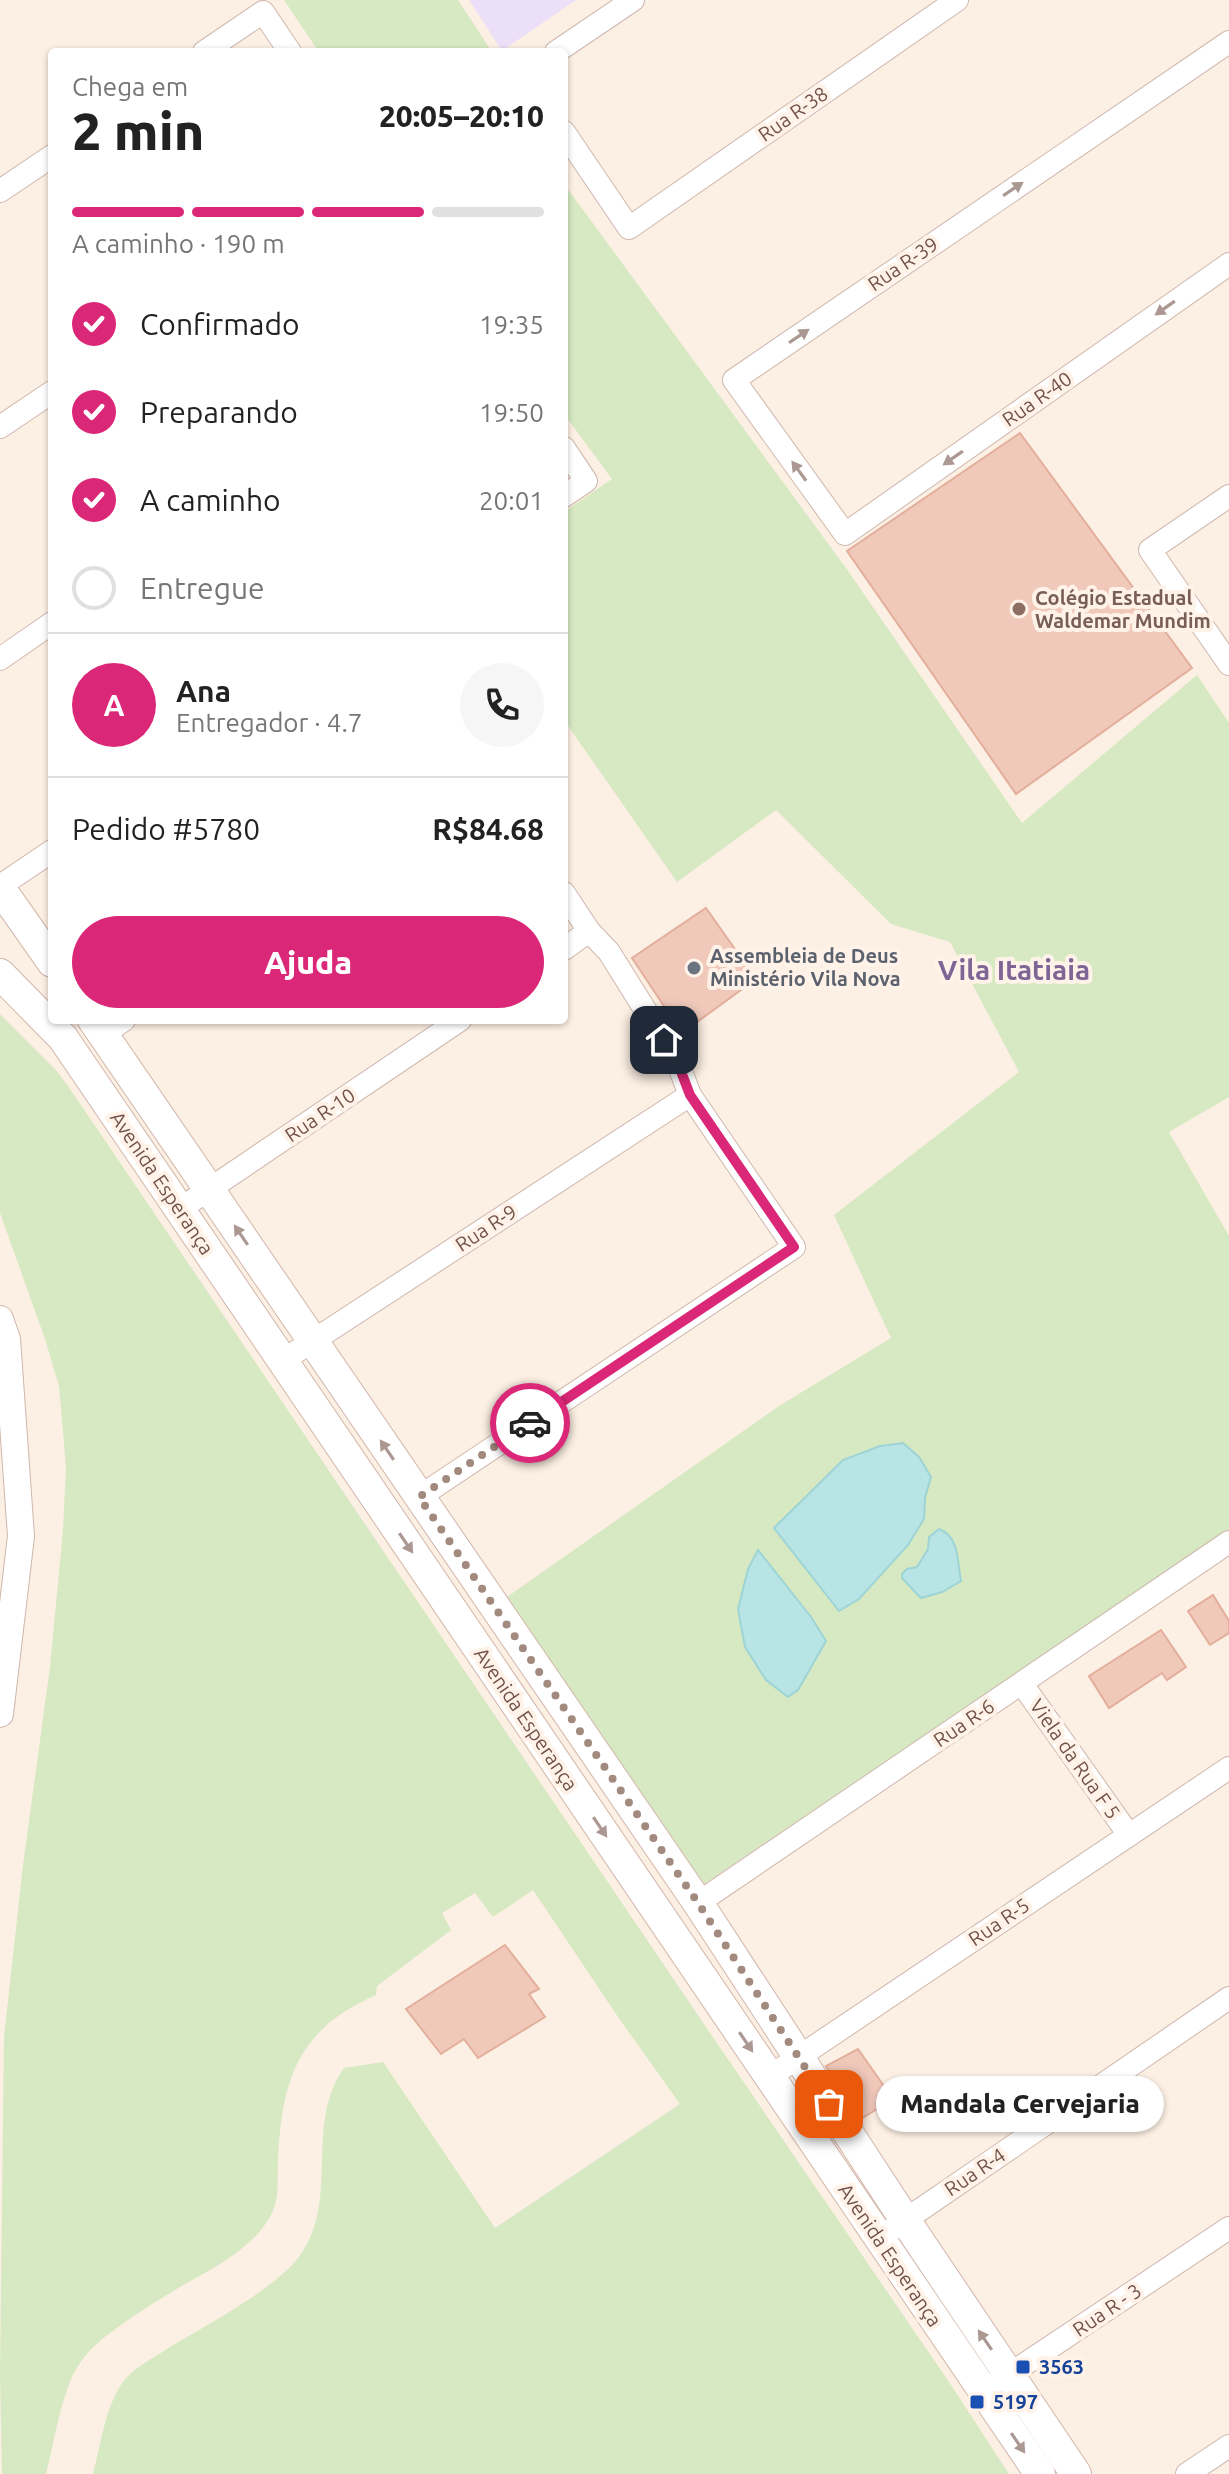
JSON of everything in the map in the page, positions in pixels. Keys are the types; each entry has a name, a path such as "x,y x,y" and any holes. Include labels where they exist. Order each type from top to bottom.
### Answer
{"main road":[{"path":"0,925 5,919 1,889"},
{"path":"1,889 48,956"},
{"name":"Avenida Esperança","path":"0,974 48,1023"},
{"name":"Avenida Esperança","path":"49,1024 63,1038 180,1209 1040,2474"},
{"name":"Avenida Esperança","path":"107,1025 211,1190 698,1903 1076,2474"}],"street":[{"path":"562,48 633,0"},
{"name":"Rua R-38","path":"568,138 629,228 957,0"},
{"path":"210,48 263,12 287,48"},
{"name":"Rua R-39","path":"845,534 734,380 1229,42"},
{"path":"0,191 48,159"},
{"name":"Rua R-40","path":"845,534 1229,264"},
{"path":"0,427 48,395"},
{"path":"568,454 586,481 568,493"},
{"path":"1229,496 1150,550 1229,664"},
{"path":"0,659 48,626"},
{"path":"1,889 48,854"},
{"path":"419,1497 794,1247 690,1095 677,1061 609,952 589,931 568,899"},
{"path":"568,946 589,931"},
{"name":"Rua R-10","path":"180,1209 454,1024"},
{"name":"Rua R-9","path":"282,1361 690,1095"},
{"path":"0,1319 7,1339 21,1536 0,1714"},
{"name":"Rua R-6","path":"698,1903 1229,1542"},
{"name":"Viela da Rua F 5","path":"1022,1684 1129,1835"},
{"name":"Rua R-5","path":"769,2077 1229,1768"},
{"name":"Rua R-4","path":"879,2238 1229,1998"},
{"name":"Rua R - 3","path":"983,2391 1229,2228"},
{"path":"1187,2474 1229,2446"}],"shaded area":[{"path":"469,0 576,0 506,48 500,48"}],"green space":[{"path":"284,0 458,0 489,48 316,48"},
{"path":"568,189 846,568 1022,823 1197,675 1229,723 1229,1097 1169,1132 1229,1236 1229,1530 704,1884 507,1597 779,1406 891,1338 834,1215 1019,1072 950,942 891,924 776,810 677,882 568,726 568,509 612,479 568,419"},
{"path":"0,1014 68,1086 1009,2474 93,2474 108,2414 127,2377 258,2293 301,2254 319,2209 326,2113 332,2090 344,2068 383,2062 495,2228 680,2104 533,1890 493,1917 475,1893 442,1913 451,1930 377,1986 376,1995 328,2024 312,2041 299,2060 284,2104 276,2200 266,2223 239,2251 135,2316 87,2354 77,2367 65,2397 46,2474 2,2474 0,2373 4,2037 50,1667 66,1467 59,1386 0,1213"}],"water":[{"path":"903,1443 919,1457 931,1477 925,1498 924,1519 908,1545 859,1599 839,1611 774,1528 843,1460 880,1446"},
{"path":"939,1529 954,1544 961,1581 942,1592 921,1598 902,1578 902,1574 907,1569 917,1567 928,1549 929,1537"},
{"path":"758,1550 826,1641 798,1690 788,1697 766,1680 745,1647 738,1609 748,1569"}],"building":[{"name":"Colégio Estadual Waldemar Mundim","path":"1020,433 1192,668 1016,794 847,551"},
{"name":"Assembleia de Deus Ministério Vila Nova","path":"706,908 756,979 682,1033 632,958"},
{"path":"1213,1595 1229,1621 1229,1633 1210,1645 1188,1611"},
{"path":"1161,1630 1186,1667 1167,1680 1162,1673 1109,1708 1089,1676"},
{"path":"505,1945 539,1989 529,1994 545,2017 478,2058 464,2039 441,2054 406,2009"},
{"path":"858,2049 893,2099 861,2119 826,2066"}],"way so far":[{"path":"530,1423 419,1497 698,1903 829,2104"}],"place":[{"name":"Colégio Estadual Waldemar Mundim","path":"1019,609"},
{"name":"Assembleia de Deus Ministério Vila Nova","path":"694,968"},
{"name":"Mandala Cervejaria","path":"829,2104"},
{"name":"3563","path":"1023,2367"},
{"name":"5197","path":"977,2402"}],"district":[{"name":"Vila Itatiaia","path":"1014,970"}],"route":[{"path":"530,1423 794,1247 690,1095 677,1061 664,1040"}]}
